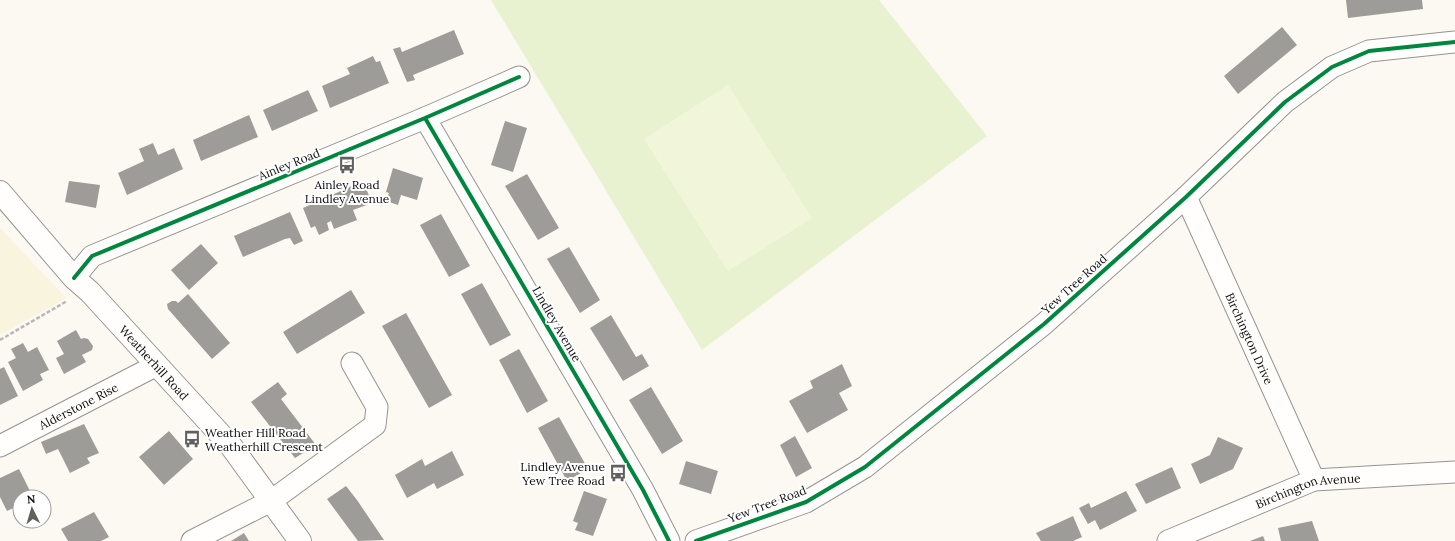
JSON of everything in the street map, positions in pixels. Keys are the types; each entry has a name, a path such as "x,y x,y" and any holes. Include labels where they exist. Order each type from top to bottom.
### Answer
{"street":[{"name":"Yew Tree Road","path":"696,541 806,502 866,467 1044,324 1186,197 1285,102 1332,67 1370,51 1455,42"},
{"name":"Ainley Road","path":"82,285 92,256 425,118 519,77"},
{"name":"Lindley Avenue","path":"425,118 643,490 670,541"},
{"name":"Weatherhill Road","path":"0,192 82,285 230,446 300,541"},
{"name":"Birchington Drive","path":"1186,197 1314,480"},
{"path":"192,541 272,501 375,425 377,407 352,363"},
{"name":"Alderstone Rise","path":"0,446 157,366"},
{"name":"Birchington Avenue","path":"1168,541 1314,480 1455,472"}],"path":[{"path":"0,340 68,300 82,285"}],"shaded area":[{"path":"0,228 66,298 0,335"}],"green space":[{"path":"491,0 879,0 987,136 702,350"},
{"path":"728,85 812,218 728,271 644,139"}],"building":[{"path":"1346,0 1422,0 1423,9 1348,18"},
{"path":"1282,27 1297,45 1238,94 1224,76"},
{"path":"454,30 464,54 413,75 415,80 407,82 393,49 400,47 402,52"},
{"path":"373,56 376,62 380,61 389,83 330,108 322,86 350,74 347,68"},
{"path":"308,90 318,111 272,131 263,110"},
{"path":"249,115 258,137 201,161 193,140"},
{"path":"505,121 527,128 513,172 491,165"},
{"path":"153,143 158,155 174,148 183,169 127,195 118,173 144,161 139,149"},
{"path":"393,168 423,178 417,200 401,195 398,205 386,201 389,193 386,192"},
{"path":"527,174 559,228 538,240 505,186"},
{"path":"69,181 100,185 96,208 65,202"},
{"path":"363,181 372,203 353,210 357,220 334,229 331,221 327,223 329,230 319,235 315,226 311,228 303,208"},
{"path":"290,212 303,241 294,245 290,238 285,239 243,257 234,236"},
{"path":"441,214 470,266 449,277 420,225"},
{"path":"201,244 218,263 189,290 171,270"},
{"path":"569,247 600,300 580,313 547,259"},
{"path":"482,283 511,335 490,346 461,294"},
{"path":"351,290 365,313 297,354 283,332"},
{"path":"188,294 230,343 212,359 168,309 167,304 172,301 176,301 178,303"},
{"path":"406,313 452,395 429,408 382,326"},
{"path":"611,315 636,357 642,354 649,366 623,381 590,328"},
{"path":"76,330 81,339 88,339 93,346 92,350 82,355 86,362 64,374 56,358 64,354 57,341"},
{"path":"23,343 28,352 37,347 49,370 40,374 43,380 23,391 8,362 16,358 11,349"},
{"path":"519,349 548,401 527,413 499,360"},
{"path":"842,364 852,386 839,393 848,410 807,433 789,401 813,388 810,381"},
{"path":"4,367 18,396 0,405 0,369"},
{"path":"278,382 287,394 281,399 316,445 295,458 251,402"},
{"path":"651,387 683,441 662,454 629,400"},
{"path":"559,417 588,469 567,481 538,428"},
{"path":"84,424 99,453 87,458 90,463 70,473 58,449 46,454 41,442"},
{"path":"169,431 193,459 164,485 139,457"},
{"path":"795,436 812,468 796,477 780,445"},
{"path":"1218,437 1243,448 1233,469 1200,484 1191,464 1210,455"},
{"path":"452,451 464,475 437,489 434,483 407,498 395,475 422,459 425,466"},
{"path":"686,461 718,471 711,494 679,484"},
{"path":"1172,467 1181,488 1146,504 1135,484"},
{"path":"19,469 29,489 12,489 12,509 7,511 0,497 0,478"},
{"path":"346,486 384,540 358,541 327,499"},
{"path":"584,491 607,499 593,536 575,530 578,523 573,521"},
{"path":"1126,491 1137,511 1100,530 1095,520 1088,524 1079,508 1089,503 1091,508"},
{"path":"94,512 109,537 101,541 68,541 61,529"},
{"path":"1073,516 1082,537 1073,541 1041,541 1036,533"},
{"path":"1312,521 1319,541 1281,541 1278,528"},
{"path":"244,533 249,541 231,541"},
{"path":"1263,536 1265,541 1250,541"}],"cycle path":[{"path":"696,541 806,502 865,467 1044,324 1186,197 1285,102 1332,67 1369,51 1455,42"},
{"path":"74,278 92,256 425,118 519,77"},
{"path":"425,118 643,490 669,541"}],"place":[{"name":"Ainley Road Lindley Avenue","path":"347,165"},
{"name":"Weather Hill Road Weatherhill Crescent","path":"192,439"},
{"name":"Lindley Avenue Yew Tree Road","path":"618,473"}]}
